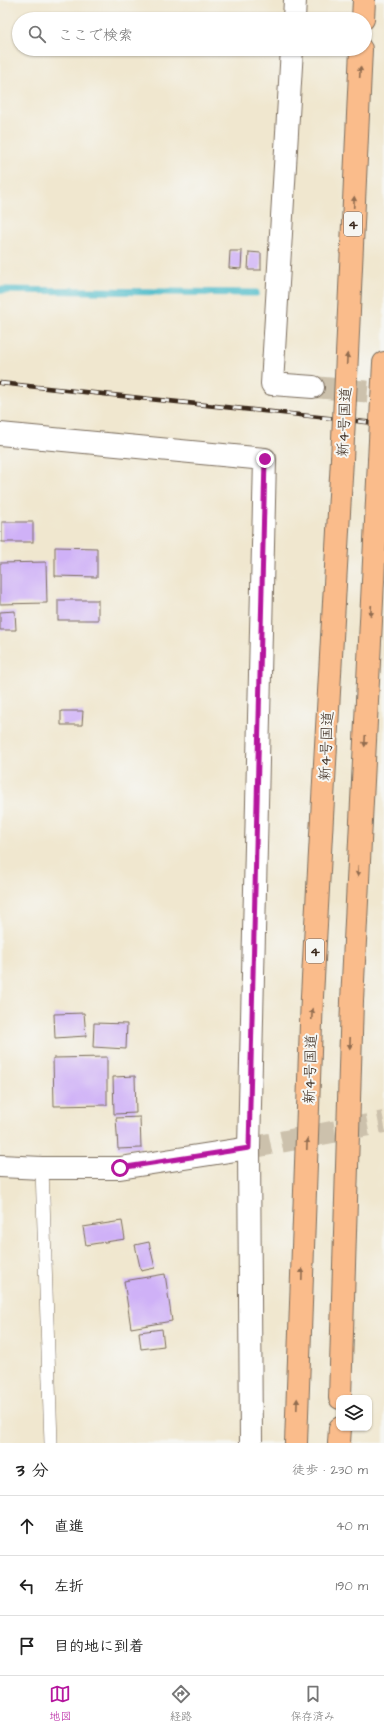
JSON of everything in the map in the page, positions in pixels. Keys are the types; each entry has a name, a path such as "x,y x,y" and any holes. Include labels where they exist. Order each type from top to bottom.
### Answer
{"highway":[{"path":"363,12 364,0"},
{"name":"新4号国道","path":"296,1443 312,996 342,459 361,56"},
{"path":"340,1395 352,1001 384,363"},
{"path":"339,1443 340,1431"}],"street":[{"path":"294,12 295,0"},
{"path":"292,56 272,384 313,387"},
{"path":"0,434 265,459 249,1148 251,1443"},
{"path":"0,1166 42,1168 120,1168 249,1148"}],"lane":[{"path":"42,1168 51,1443"}],"building":[{"path":"230,251 242,251 241,269 229,268"},
{"path":"249,252 261,253 261,270 248,270"},
{"path":"2,522 33,522 33,542 2,542"},
{"path":"55,547 97,548 97,577 55,576"},
{"path":"46,562 47,603 0,604 0,563"},
{"path":"58,600 98,600 98,620 58,620"},
{"path":"15,611 16,630 0,630 0,612"},
{"path":"61,711 83,711 82,725 61,725"},
{"path":"84,1013 86,1036 55,1038 54,1014"},
{"path":"94,1023 127,1024 126,1049 93,1047"},
{"path":"107,1057 107,1105 54,1106 53,1058"},
{"path":"135,1076 136,1113 114,1114 113,1077"},
{"path":"140,1117 141,1148 118,1149 116,1118"},
{"path":"122,1221 125,1239 86,1245 83,1227"},
{"path":"149,1242 155,1268 141,1271 135,1245"},
{"path":"165,1274 172,1321 131,1328 124,1281"},
{"path":"162,1329 164,1346 141,1349 139,1332"}],"waterway":[{"path":"0,290 256,293"}],"tunnel":[{"path":"352,0 384,1"},
{"path":"313,387 384,393"},
{"path":"249,1148 384,1122"}],"railway":[{"path":"0,383 384,424"}],"route":[{"path":"120,1168 249,1148 265,459"}]}
